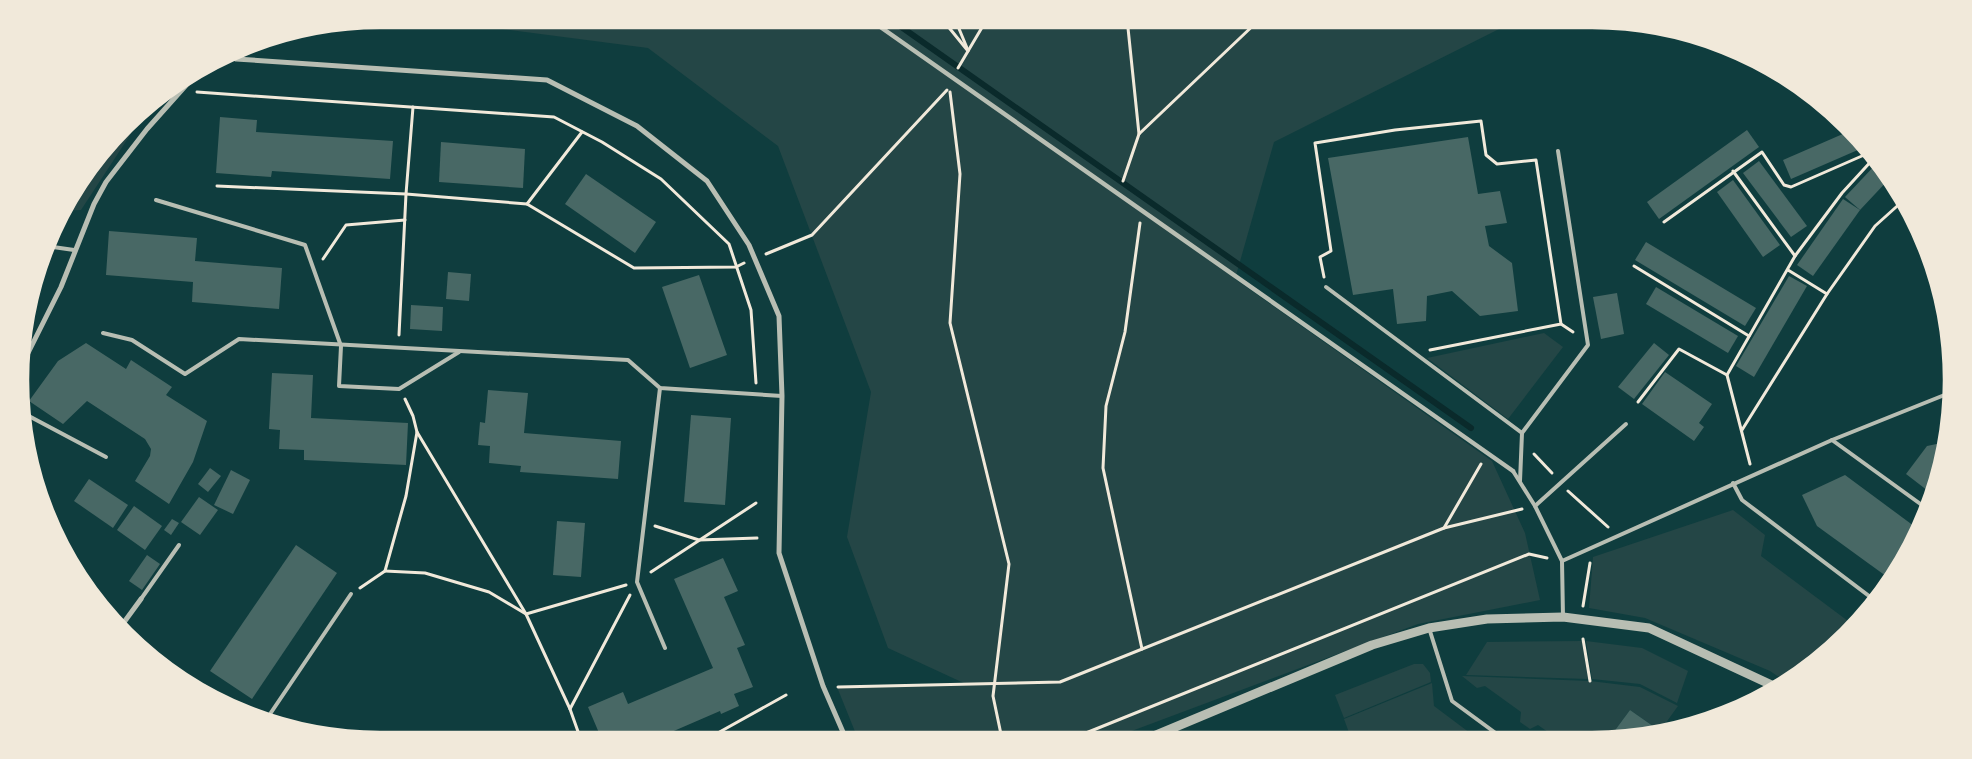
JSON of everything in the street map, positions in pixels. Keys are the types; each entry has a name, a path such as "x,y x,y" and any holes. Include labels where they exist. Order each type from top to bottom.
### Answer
{"street":[{"path":"882,28 1513,471"},
{"path":"235,59 547,80 637,126 706,181 749,245 779,316 782,396 779,553 823,686 843,732"},
{"path":"29,352 61,286 74,250 106,182 147,129 185,86"},
{"path":"125,622 141,599"},
{"path":"1164,732 1372,646 1429,628 1486,619 1563,617 1649,628 1769,684"}],"lane":[{"path":"1520,481 1522,433 1588,345 1558,151"},
{"path":"156,200 305,245 341,346 339,386 400,388 460,352"},
{"path":"53,247 74,250"},
{"path":"1326,287 1522,433"},
{"path":"103,333 132,340 185,374 239,339 628,360 660,388 782,396"},
{"path":"660,388 638,582 666,648"},
{"path":"1562,562 1753,474 1944,395"},
{"path":"30,417 106,457"},
{"path":"1535,506 1626,424"},
{"path":"1832,440 1922,505"},
{"path":"1513,471 1535,506 1562,562 1563,617"},
{"path":"1733,483 1742,500 1870,597"},
{"path":"141,599 179,545"},
{"path":"270,714 351,594"},
{"path":"1429,628 1452,701 1493,732"}],"path":[{"path":"950,28 968,50"},
{"path":"959,28 968,50"},
{"path":"960,64 981,28"},
{"path":"1124,179 1139,134 1128,28"},
{"path":"1139,134 1251,28"},
{"path":"218,186 406,194 527,204 634,268 736,267 812,235 949,87 960,174 950,323 1009,564 992,696 1000,732"},
{"path":"181,91 554,117 661,179 729,244 751,310 757,394"},
{"path":"398,348 406,194 413,107"},
{"path":"1326,287 1320,257 1331,251 1315,143 1395,130 1481,121 1486,155 1497,164 1536,160 1562,324 1414,353"},
{"path":"527,204 582,132"},
{"path":"1664,222 1762,152 1784,185 1791,187 1864,155"},
{"path":"1726,375 1795,256 1842,193 1870,163"},
{"path":"1733,171 1795,256"},
{"path":"1741,431 1827,294 1874,226 1898,205"},
{"path":"1142,210 1125,332 1106,406 1102,468 1142,649"},
{"path":"314,271 346,225 405,220"},
{"path":"1634,266 1749,336"},
{"path":"1788,270 1827,294"},
{"path":"1638,402 1679,348 1726,375 1753,474"},
{"path":"400,388 413,416 417,432 526,614 570,709 578,732"},
{"path":"386,572 406,496 417,432"},
{"path":"1523,443 1554,475"},
{"path":"1444,528 1487,453"},
{"path":"1568,490 1617,536"},
{"path":"351,594 386,572 425,573 489,592 526,614 638,582 756,503"},
{"path":"823,686 1060,682 1444,528 1535,506"},
{"path":"644,523 699,540 757,538"},
{"path":"1086,732 1528,554 1562,562"},
{"path":"1583,607 1591,559"},
{"path":"570,709 638,582"},
{"path":"1583,639 1590,681"},
{"path":"720,732 786,695"}],"shaded area":[{"path":"494,28 1501,28 1274,142 1235,279 1492,461 1525,533 1540,600 1418,624 1129,732 855,732 837,687 968,685 888,648 847,537 871,392 778,146 648,48"},
{"path":"136,126 81,210 71,211 100,165"},
{"path":"1544,333 1563,347 1508,419 1427,358"},
{"path":"1733,510 1765,535 1761,556 1848,621 1807,659 1779,677 1770,671 1645,618 1589,608 1593,557"},
{"path":"1582,641 1588,679 1466,675 1487,642"},
{"path":"1586,641 1642,648 1688,671 1677,703 1640,684 1592,679"},
{"path":"1414,664 1423,664 1430,673 1431,682 1344,718 1335,695"},
{"path":"1462,676 1590,681 1640,687 1678,706 1665,724 1661,725 1653,726 1630,710 1614,731 1548,732 1538,725 1530,729 1520,722 1521,712 1485,686 1477,688"},
{"path":"1432,683 1434,706 1469,732 1349,732 1344,719"}],"building":[{"path":"220,117 257,120 256,132 393,141 390,179 272,171 271,177 216,173"},
{"path":"1747,130 1759,147 1659,219 1647,202"},
{"path":"1844,134 1859,149 1791,179 1783,160"},
{"path":"1468,137 1478,194 1500,191 1507,223 1485,226 1489,246 1512,263 1518,311 1480,316 1452,291 1427,296 1426,321 1397,324 1393,289 1353,295 1328,158"},
{"path":"441,142 525,149 523,188 439,182"},
{"path":"1759,161 1807,226 1791,237 1743,173"},
{"path":"1873,167 1885,184 1860,210 1845,197"},
{"path":"586,174 656,222 635,253 565,204"},
{"path":"1733,180 1780,245 1763,257 1717,192"},
{"path":"1843,199 1860,210 1813,276 1797,265"},
{"path":"109,231 197,238 195,261 282,268 279,309 192,302 193,282 106,275"},
{"path":"1646,242 1756,308 1745,326 1635,260"},
{"path":"448,272 471,274 469,301 446,299"},
{"path":"699,275 727,355 690,368 662,287"},
{"path":"1789,276 1807,286 1754,377 1736,366"},
{"path":"1656,287 1738,336 1728,353 1646,304"},
{"path":"1617,293 1624,334 1601,339 1593,297"},
{"path":"411,305 443,307 442,331 410,329"},
{"path":"86,343 126,369 131,360 172,387 166,395 207,421 193,462 169,504 135,481 150,456 151,449 145,439 87,401 63,424 29,401 58,361"},
{"path":"1654,343 1669,355 1634,399 1618,387"},
{"path":"1665,372 1712,404 1699,423 1704,427 1694,441 1642,404"},
{"path":"272,373 313,375 311,418 408,423 406,465 304,460 304,450 279,449 280,430 269,429"},
{"path":"488,390 528,393 524,433 621,441 618,479 520,472 521,466 489,463 490,446 478,445 480,422 485,423"},
{"path":"691,415 731,418 725,505 684,502"},
{"path":"1939,444 1927,490 1906,474 1927,446"},
{"path":"210,468 221,476 208,492 198,484"},
{"path":"231,470 250,480 233,514 214,505"},
{"path":"1845,475 1913,525 1885,575 1817,526 1802,495"},
{"path":"89,479 128,505 113,528 74,501"},
{"path":"199,497 218,510 200,535 181,522"},
{"path":"134,506 162,526 145,550 117,530"},
{"path":"172,519 179,523 171,535 164,530"},
{"path":"557,521 585,523 581,577 553,575"},
{"path":"296,545 337,573 252,699 210,671"},
{"path":"147,555 160,564 142,590 129,581"},
{"path":"723,558 738,591 724,597 745,645 737,648 753,687 734,694 739,706 721,714 720,711 671,732 599,732 588,707 623,692 628,704 713,668 674,579"},
{"path":"1630,710 1653,726 1616,731 1614,731"}],"waterway":[{"path":"903,28 1471,428"}]}
